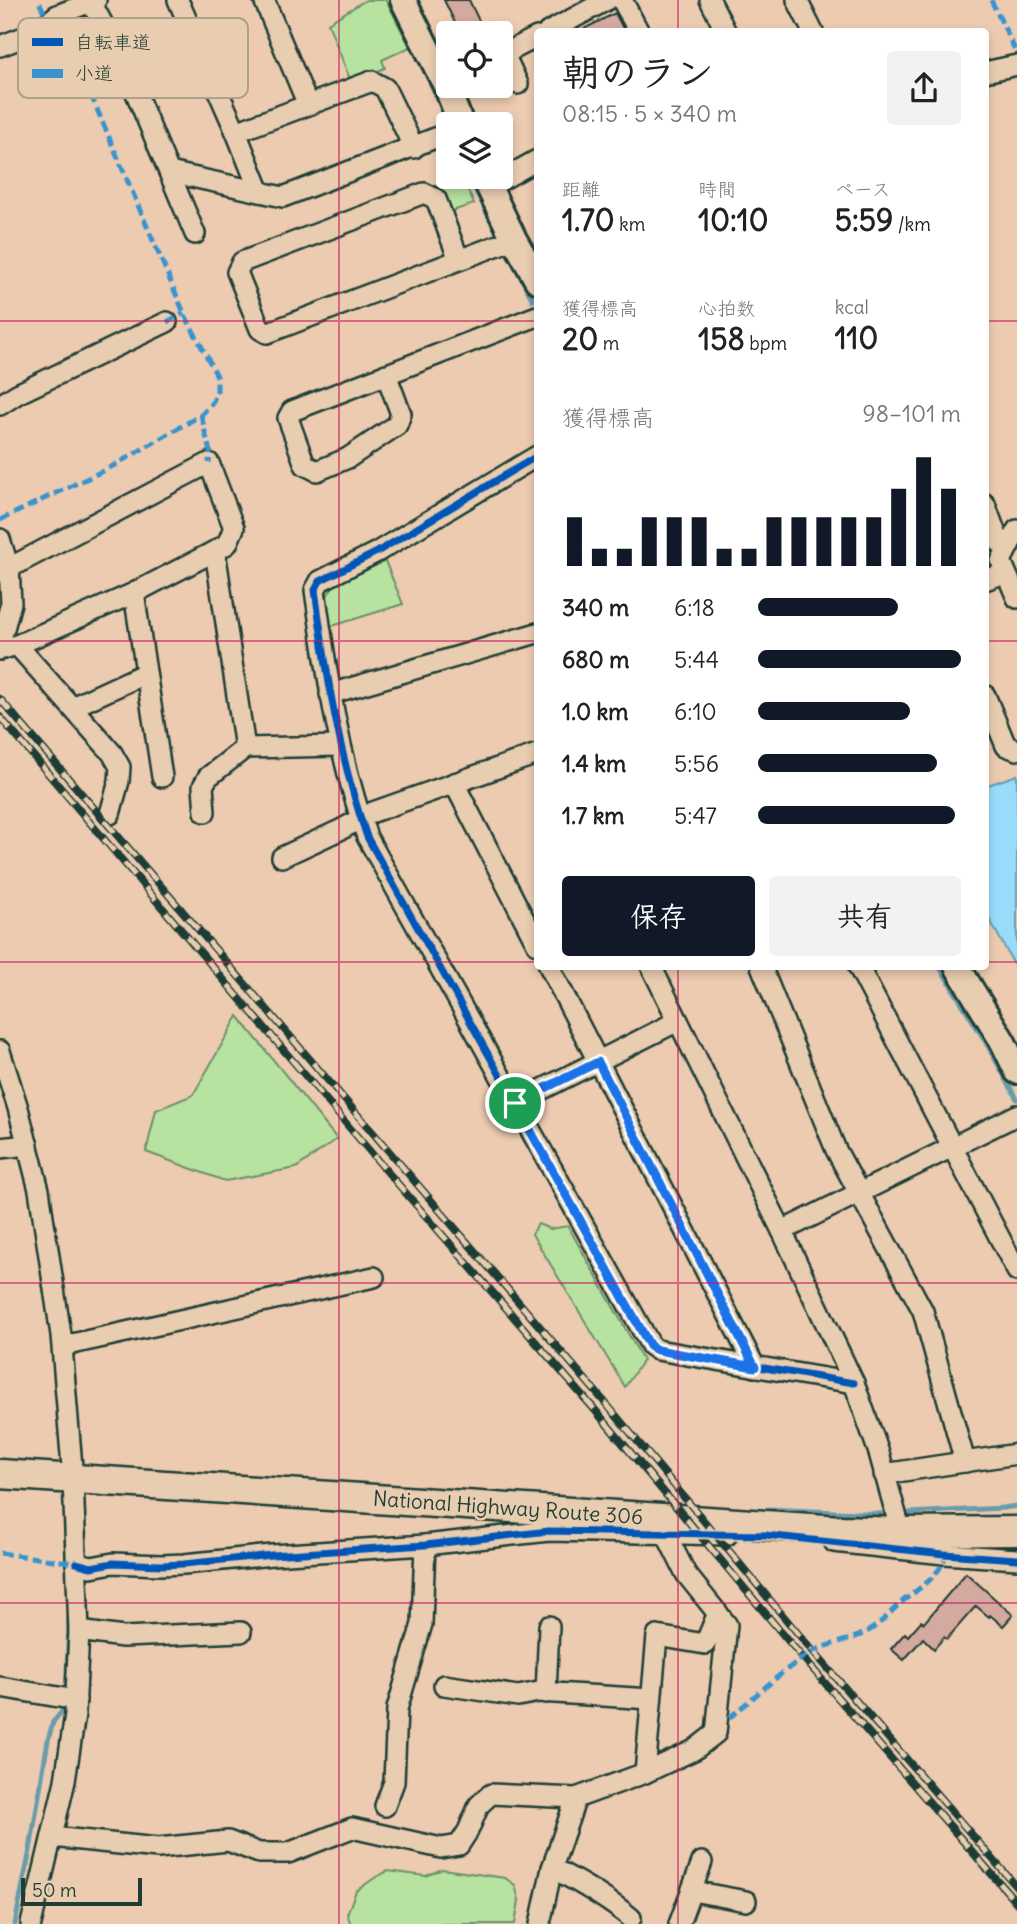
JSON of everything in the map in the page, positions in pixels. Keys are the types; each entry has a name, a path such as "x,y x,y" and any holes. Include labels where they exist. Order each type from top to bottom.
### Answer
{"highway":[{"name":"National Highway Route 306","path":"0,1474 813,1528 901,1532 1017,1531"}],"main road":[{"path":"403,0 436,54"},
{"path":"490,189 534,275"},
{"path":"959,970 1003,1042 1017,1071"}],"street":[{"path":"178,0 186,18"},
{"path":"264,0 308,105"},
{"path":"557,23 607,0"},
{"path":"622,0 637,28"},
{"path":"710,0 724,28"},
{"path":"797,0 811,28"},
{"path":"53,18 93,1 101,18"},
{"path":"0,46 18,39"},
{"path":"513,49 534,39"},
{"path":"989,71 1017,65"},
{"path":"513,75 518,84"},
{"path":"236,132 372,81 385,88 414,148"},
{"path":"138,98 195,234"},
{"path":"221,98 260,192"},
{"path":"169,172 283,197 436,138"},
{"path":"513,171 534,161"},
{"path":"458,260 436,199 424,193 242,262 237,272 260,329 267,333 514,239"},
{"path":"386,374 401,414 397,425 348,458 317,471 305,464 288,418 292,411 386,374 534,317"},
{"path":"0,405 17,394 167,322"},
{"path":"534,458 377,552 320,581 315,590 340,746 367,837 650,1346 657,1350 854,1383"},
{"path":"6,646 134,593 227,544 234,528 209,463 9,569"},
{"path":"989,515 999,542 1012,539"},
{"path":"0,539 9,569 10,603 6,646"},
{"path":"1012,539 1001,561 1017,598"},
{"path":"215,551 245,748"},
{"path":"989,579 1005,573"},
{"path":"134,593 162,777"},
{"path":"330,694 534,634"},
{"path":"6,646 112,752 120,767 120,781 110,814"},
{"path":"81,703 146,673"},
{"path":"989,705 1006,746 1017,751"},
{"path":"205,811 203,786 208,777 245,748 340,746"},
{"path":"282,857 373,812 534,755"},
{"path":"454,783 534,938"},
{"path":"551,970 755,1367"},
{"path":"653,970 854,1383 901,1532"},
{"path":"763,970 836,1150 923,1311 965,1462"},
{"path":"860,970 1017,1271"},
{"path":"515,1103 678,1021"},
{"path":"0,1051 39,1190 62,1346 73,1479 79,1630 69,1699 65,1781 31,1924"},
{"path":"782,1231 1017,1115"},
{"path":"0,1148 27,1145"},
{"path":"62,1346 374,1277"},
{"path":"884,1474 1017,1454"},
{"path":"76,1563 91,1567 113,1563 184,1564 425,1545 549,1531 765,1535 1017,1559"},
{"path":"52,1837 158,1847 228,1841 259,1853 288,1853 352,1828 441,1848 459,1845 468,1832 479,1805 491,1794 576,1798 645,1773 694,1749 716,1733 727,1625 686,1574 666,1534"},
{"path":"385,1806 394,1782 397,1709 422,1624 425,1545"},
{"path":"645,1773 657,1636 705,1644 718,1613"},
{"path":"546,1693 549,1626"},
{"path":"79,1630 123,1637 241,1632"},
{"path":"444,1685 518,1696 546,1693 652,1699"},
{"path":"0,1687 69,1699"},
{"path":"540,1924 552,1868 576,1798"},
{"path":"679,1924 702,1862"},
{"path":"552,1868 609,1901 633,1922"},
{"path":"692,1891 746,1901"}],"green space":[{"path":"366,0 386,0 410,47 382,60 385,68 351,82 328,23"},
{"path":"441,189 467,189 474,204 449,212"},
{"path":"385,561 403,604 329,627 326,598 333,586"},
{"path":"238,1016 337,1139 296,1168 225,1181 146,1152 156,1110 193,1095"},
{"path":"538,1224 550,1229 568,1226 643,1360 625,1387 532,1234"},
{"path":"442,1869 505,1878 515,1885 519,1900 515,1924 351,1924 347,1914 356,1891 376,1877 388,1871 426,1876"}],"water":[{"path":"1017,775 1017,970 989,918 989,785"}],"building":[{"path":"444,0 469,0 479,21 454,21"},
{"path":"615,13 623,28 586,28"},
{"path":"966,1573 1013,1615 1003,1626 976,1606 947,1639 944,1637 934,1649 923,1638 904,1660 891,1649 905,1633 908,1636 921,1621 924,1623"}],"waterway":[{"path":"475,189 492,223"},
{"path":"513,262 533,300"},
{"path":"941,970 1017,1099"},
{"path":"909,1513 1017,1506"},
{"path":"767,1509 882,1514"},
{"path":"15,1924 48,1740 53,1722 64,1709 66,1701 69,1617"}],"railway":[{"path":"0,699 608,1406 800,1636 1017,1887"},
{"path":"0,717 384,1168 595,1410 791,1644 1017,1903"}],"marked path":[{"path":"38,0 47,18"},
{"path":"991,0 1017,54"},
{"path":"0,520 113,466 201,415 211,405 217,393 217,376 184,313 92,98"},
{"path":"167,322 184,313"},
{"path":"201,415 210,452 209,463"},
{"path":"0,1553 76,1563"},
{"path":"729,1718 805,1656 854,1638 874,1627 934,1575 946,1554"}],"cycle path":[{"path":"534,458 377,552 320,581 315,590 341,745 367,837 651,1346 657,1350 854,1383"},
{"path":"76,1563 91,1567 113,1563 184,1564 425,1545 549,1531 765,1535 1017,1559"}],"route":[{"path":"598,1062 755,1367 657,1350 650,1346 515,1103 598,1062"}]}
